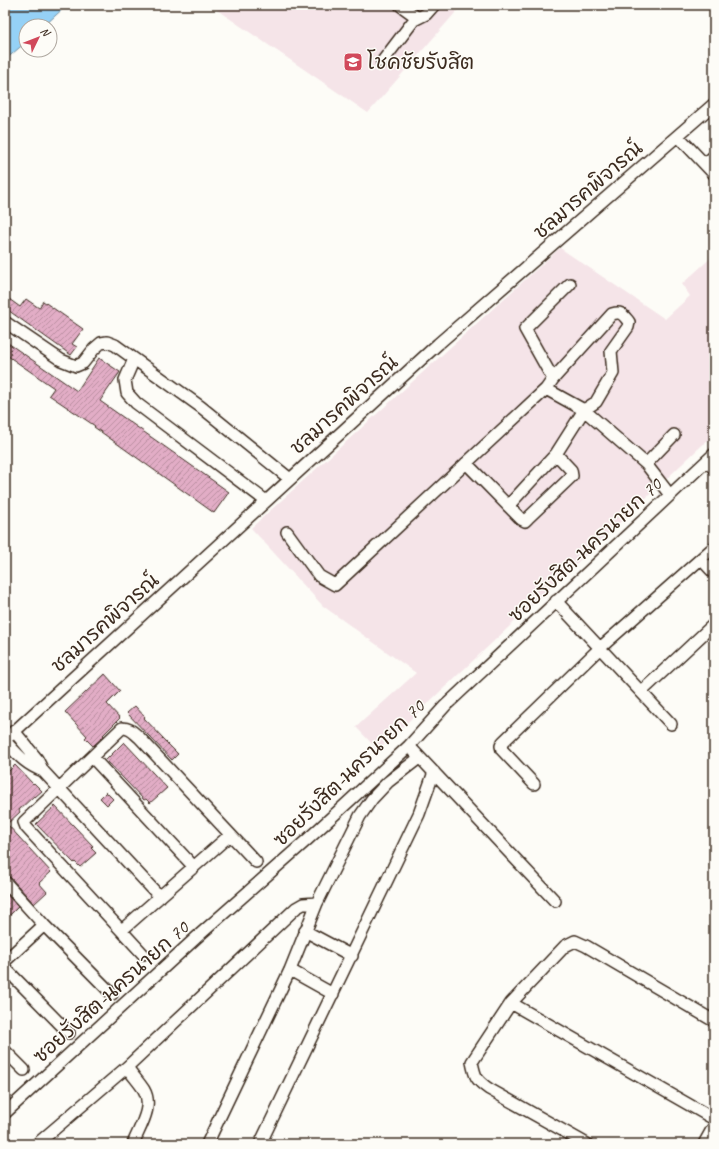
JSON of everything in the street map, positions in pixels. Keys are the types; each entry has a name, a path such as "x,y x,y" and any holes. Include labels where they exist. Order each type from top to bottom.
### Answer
{"street":[{"path":"400,5 418,18"},
{"path":"382,62 414,20 426,14 434,5"},
{"name":"ชลมารคพิจารณ์","path":"5,740 438,344 714,104"},
{"path":"678,136 714,174"},
{"path":"705,164 714,156"},
{"path":"553,379 525,329 570,284"},
{"path":"287,532 319,576 335,585 546,389 553,379 612,314 617,312 621,313 629,322 628,327 611,351 613,373 596,402 584,410 556,454 508,506"},
{"path":"5,322 61,360 76,366 83,363 100,343 107,342 115,345 201,407 290,479"},
{"path":"134,359 125,380 127,393 136,404 266,501"},
{"path":"546,389 584,410 646,464 670,495"},
{"path":"646,464 674,435"},
{"path":"466,463 521,519 525,521 572,476 571,470 556,454"},
{"name":"ซอยรังสิต-นครนายก 70","path":"5,1113 409,746 445,706 670,495 712,462"},
{"path":"534,784 502,750 501,746 503,742 600,648 713,548"},
{"path":"701,559 714,573"},
{"path":"556,601 671,724"},
{"path":"641,692 714,624"},
{"path":"144,954 31,833 24,822 122,728 131,730 139,737 256,862"},
{"path":"14,731 37,759 43,771 160,897"},
{"path":"5,740 29,765 43,771"},
{"path":"409,746 555,900"},
{"path":"92,756 194,867"},
{"path":"207,1144 290,970 317,903 360,816 372,799 388,782 419,758"},
{"path":"260,1144 352,956 419,814 434,772"},
{"path":"122,930 230,835"},
{"path":"5,882 44,925 112,994"},
{"path":"37,1144 127,1067 296,908 303,904 317,903"},
{"path":"5,961 44,925"},
{"path":"305,931 352,956"},
{"path":"587,1144 480,1083 475,1074 472,1062 511,1003 565,946 575,942 586,946 714,1021"},
{"path":"5,968 69,1033"},
{"path":"290,970 333,994"},
{"path":"511,1003 714,1119"},
{"path":"5,1051 24,1070"},
{"path":"127,1067 144,1090 148,1102 147,1110 133,1144"},
{"path":"704,1144 714,1126"}],"shaded area":[{"name":"โชคชัยรังสิต","path":"222,5 462,5 368,113 217,10"},
{"path":"560,248 665,319 690,296 682,284 714,255 714,273 709,278 714,274 714,434 378,750 356,727 416,673 323,606 251,528"}],"water":[{"path":"5,5 67,5 53,18 18,18 18,49 5,60"}],"building":[{"path":"5,296 20,307 26,299 39,308 43,301 83,329 72,344 77,347 71,355 5,308"},
{"path":"5,341 77,391 99,358 120,372 100,401 229,492 214,513 94,427 95,426 49,395 54,388 5,354"},
{"path":"105,674 120,691 107,704 120,718 93,746 85,738 87,736 65,712"},
{"path":"135,706 145,717 144,718 178,754 172,760 127,713"},
{"path":"124,742 167,788 150,803 146,799 144,800 106,760"},
{"path":"15,765 33,784 34,783 42,791 35,797 34,796 19,810 20,812 7,824 51,872 39,883 47,892 34,904 10,877 5,875 5,775"},
{"path":"106,792 113,799 107,805 100,798"},
{"path":"55,806 93,846 91,848 96,853 80,867 75,862 74,863 36,824"},
{"path":"5,892 18,907 5,920"}],"place":[{"name":"โชคชัยรังสิต","path":"353,62"}]}
